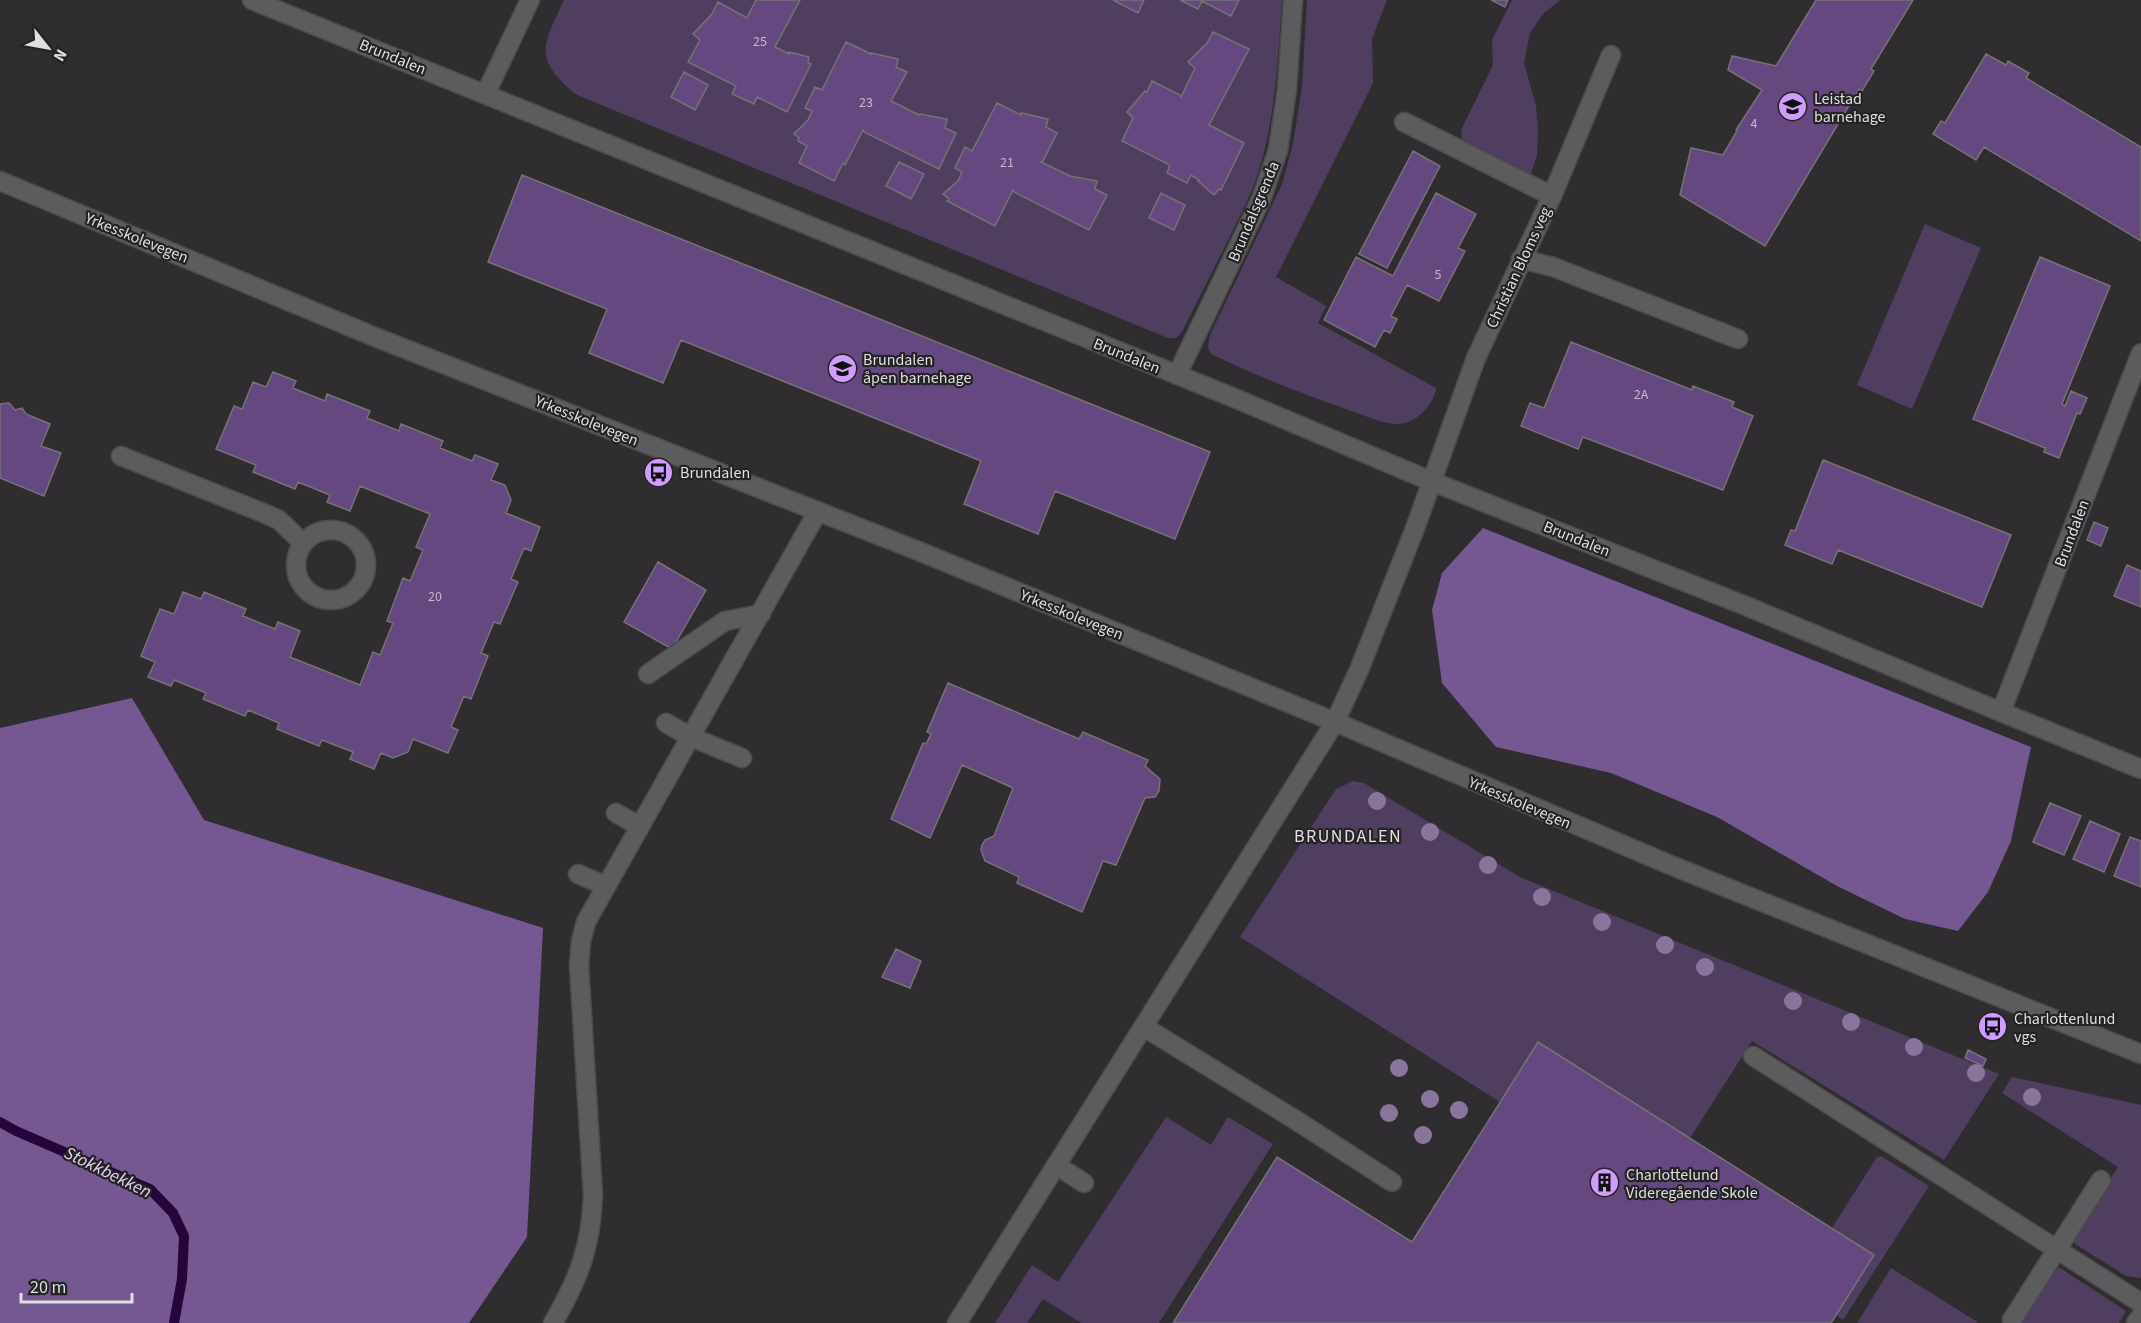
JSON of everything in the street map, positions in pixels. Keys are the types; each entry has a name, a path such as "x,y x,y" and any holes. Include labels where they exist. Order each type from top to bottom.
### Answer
{"street":[{"name":"Brundalen","path":"252,0 486,93 1433,482 1746,606 2141,769"},
{"path":"486,93 530,0"},
{"name":"Brundalsgrenda","path":"1177,375 1262,197 1278,150 1284,121 1293,0"},
{"name":"Christian Bloms veg","path":"957,1323 1335,722 1359,670 1433,482 1476,358 1552,196 1611,55"},
{"path":"1404,122 1552,196"},
{"name":"Yrkesskolevegen","path":"0,181 375,337 818,511 1335,722 1668,864 2141,1054"},
{"path":"1521,259 1553,267 1738,339"},
{"name":"Brundalen","path":"2001,712 2141,353"},
{"path":"121,456 279,520 303,543"},
{"path":"553,1323 571,1293 586,1252 592,1225 593,1195 579,965 580,941 586,922 818,511"},
{"path":"648,674 725,621 761,614"},
{"path":"666,723 742,758"},
{"path":"616,813 639,826"},
{"path":"578,874 606,886"},
{"path":"1144,1027 1392,1182"},
{"path":"1753,1056 2141,1303"},
{"path":"1056,1165 1084,1183"},
{"path":"2012,1320 2101,1180"},
{"path":"2136,1323 2141,1316"}],"shaded area":[{"path":"564,0 1282,0 1273,105 1257,176 1251,193 1182,332 1176,338 1168,338 577,95 553,72 546,52 547,41"},
{"path":"1307,0 1387,0 1372,39 1373,83 1276,277 1326,306 1318,323 1436,388 1432,401 1424,412 1406,423 1395,424 1380,421 1303,394 1211,354 1208,347 1210,335 1282,184 1293,144 1302,87"},
{"path":"1512,0 1560,0 1543,14 1530,33 1524,63 1536,106 1538,130 1537,155 1531,174 1463,142 1461,130 1493,65 1492,40"},
{"path":"1925,224 1981,248 1912,409 1857,385"},
{"path":"1483,528 2031,747 2011,841 1988,892 1958,931 1905,919 1837,886 1717,817 1611,773 1496,747 1442,683 1432,610 1442,573"},
{"path":"132,698 204,820 543,928 527,1237 469,1323 0,1323 0,728"},
{"path":"1353,781 1364,783 1520,877 1999,1074 1944,1160 1752,1041 1690,1138 1539,1042 1500,1102 1240,937 1336,789"},
{"path":"2012,1077 2141,1105 2141,1278 2126,1276 2075,1244 2073,1238 2118,1167 2002,1093"},
{"path":"1166,1117 1211,1145 1228,1117 1273,1144 1159,1323 1081,1323 1043,1299 1027,1323 995,1323 1032,1265 1058,1282"},
{"path":"1881,1156 1929,1186 1843,1320 1836,1315 1874,1255 1832,1228 1877,1157"},
{"path":"1891,1268 1979,1323 1857,1323"},
{"path":"2060,1268 2126,1311 2119,1323 2019,1323 2053,1270"}],"building":[{"path":"756,0 800,0 775,47 789,54 789,52 809,57 808,63 811,64 787,112 757,97 754,104 732,94 736,86 688,62 700,40 693,34 712,14 718,2 747,18"},
{"path":"1113,0 1144,0 1138,13"},
{"path":"1180,0 1239,0 1231,16 1202,1 1198,9"},
{"path":"1491,0 1508,0 1505,7"},
{"path":"1816,0 1913,0 1871,69 1874,71 1862,91 1859,89 1765,246 1680,195 1691,148 1723,155 1762,90 1728,70 1732,56 1776,66"},
{"path":"1213,32 1249,49 1209,125 1244,143 1221,190 1219,189 1214,195 1191,175 1187,183 1167,173 1170,165 1122,141 1133,118 1127,112 1145,91 1147,92 1152,81 1181,97 1195,68 1188,62 1207,43"},
{"path":"846,42 871,54 898,59 896,67 907,72 891,101 919,115 947,119 945,128 956,133 939,169 863,130 834,181 799,163 807,146 798,141 799,138 794,134 808,120 812,111 805,108 815,87 822,90"},
{"path":"1986,54 2006,65 2008,61 2029,73 2026,78 2141,147 2141,241 1984,147 1976,160 1933,134 1941,121 1945,123"},
{"path":"684,72 708,85 695,110 671,97"},
{"path":"997,103 1021,115 1021,113 1048,119 1046,127 1057,133 1041,162 1070,176 1097,181 1095,189 1107,195 1089,230 1013,190 995,226 947,201 949,199 943,194 958,181 962,172 955,168 965,147 972,151"},
{"path":"1413,151 1440,166 1387,268 1359,254"},
{"path":"899,162 924,174 911,199 886,186"},
{"path":"522,175 1210,452 1175,539 1055,491 1038,534 964,504 981,461 681,340 663,383 589,353 607,309 488,262"},
{"path":"1161,193 1185,205 1174,230 1149,218"},
{"path":"1436,193 1476,214 1458,248 1465,251 1439,301 1407,285 1391,316 1397,319 1390,333 1384,330 1375,347 1324,320 1356,257 1393,276"},
{"path":"2040,257 2110,286 2062,404 2065,406 2071,391 2087,398 2080,414 2077,413 2059,458 2044,452 2045,448 1973,419"},
{"path":"1571,342 1692,390 1693,386 1734,402 1732,407 1753,416 1723,490 1583,437 1578,449 1521,426 1530,403 1544,408"},
{"path":"273,372 296,381 293,388 325,401 327,394 370,411 367,418 399,431 401,424 443,441 440,448 472,461 475,455 498,464 491,480 505,485 511,500 506,513 540,527 531,551 524,548 511,579 518,582 500,624 494,622 481,653 488,656 471,699 464,696 451,727 458,730 448,753 413,739 408,752 393,758 381,753 374,769 350,759 353,752 322,740 319,746 277,729 279,723 248,710 245,716 203,699 206,693 174,680 171,686 148,677 155,662 141,656 160,609 174,614 183,592 201,599 204,592 246,609 243,616 275,629 278,622 300,631 290,657 360,685 373,652 380,655 393,623 387,621 403,578 410,581 423,550 416,547 430,514 360,486 350,511 327,502 330,495 298,482 295,489 253,472 256,465 216,449 234,406 242,409 253,382 266,387"},
{"path":"9,403 15,410 22,408 26,414 50,424 41,446 61,453 44,496 0,478 0,404"},
{"path":"1823,460 2011,535 1982,607 1838,550 1832,564 1785,545 1791,530 1795,531"},
{"path":"2094,522 2108,528 2101,546 2087,540"},
{"path":"658,562 706,590 672,649 624,622"},
{"path":"2127,565 2141,571 2141,607 2114,596"},
{"path":"948,683 1079,739 1083,732 1148,760 1145,766 1160,779 1159,791 1155,797 1145,798 1116,865 1103,861 1082,912 1017,883 1019,877 985,861 981,850 982,845 985,840 994,836 1013,788 962,765 930,838 891,819 923,743 926,744 931,734 927,732"},
{"path":"2050,803 2081,816 2064,855 2033,842"},
{"path":"2090,821 2120,834 2104,872 2073,859"},
{"path":"2130,837 2141,841 2141,887 2114,876"},
{"path":"896,949 921,961 910,988 882,977"},
{"name":"Charlottelund Videregående Skole","path":"1538,1042 1874,1255 1831,1323 1173,1323 1277,1157 1412,1242"},
{"path":"1968,1050 1986,1059 1983,1066 1965,1058"}],"waterway":[{"name":"Stokkbekken","path":"0,1122 150,1189 173,1213 184,1236 182,1279 174,1323"}],"place":[{"name":"Leistad barnehage","path":"1793,107"},
{"name":"Brundalen åpen barnehage","path":"842,368"},
{"name":"Brundalen","path":"659,472"},
{"name":"Charlottenlund vgs","path":"1993,1027"},
{"name":"Charlottelund Videregående Skole","path":"1605,1183"}],"district":[{"name":"BRUNDALEN","path":"1348,836"}]}
